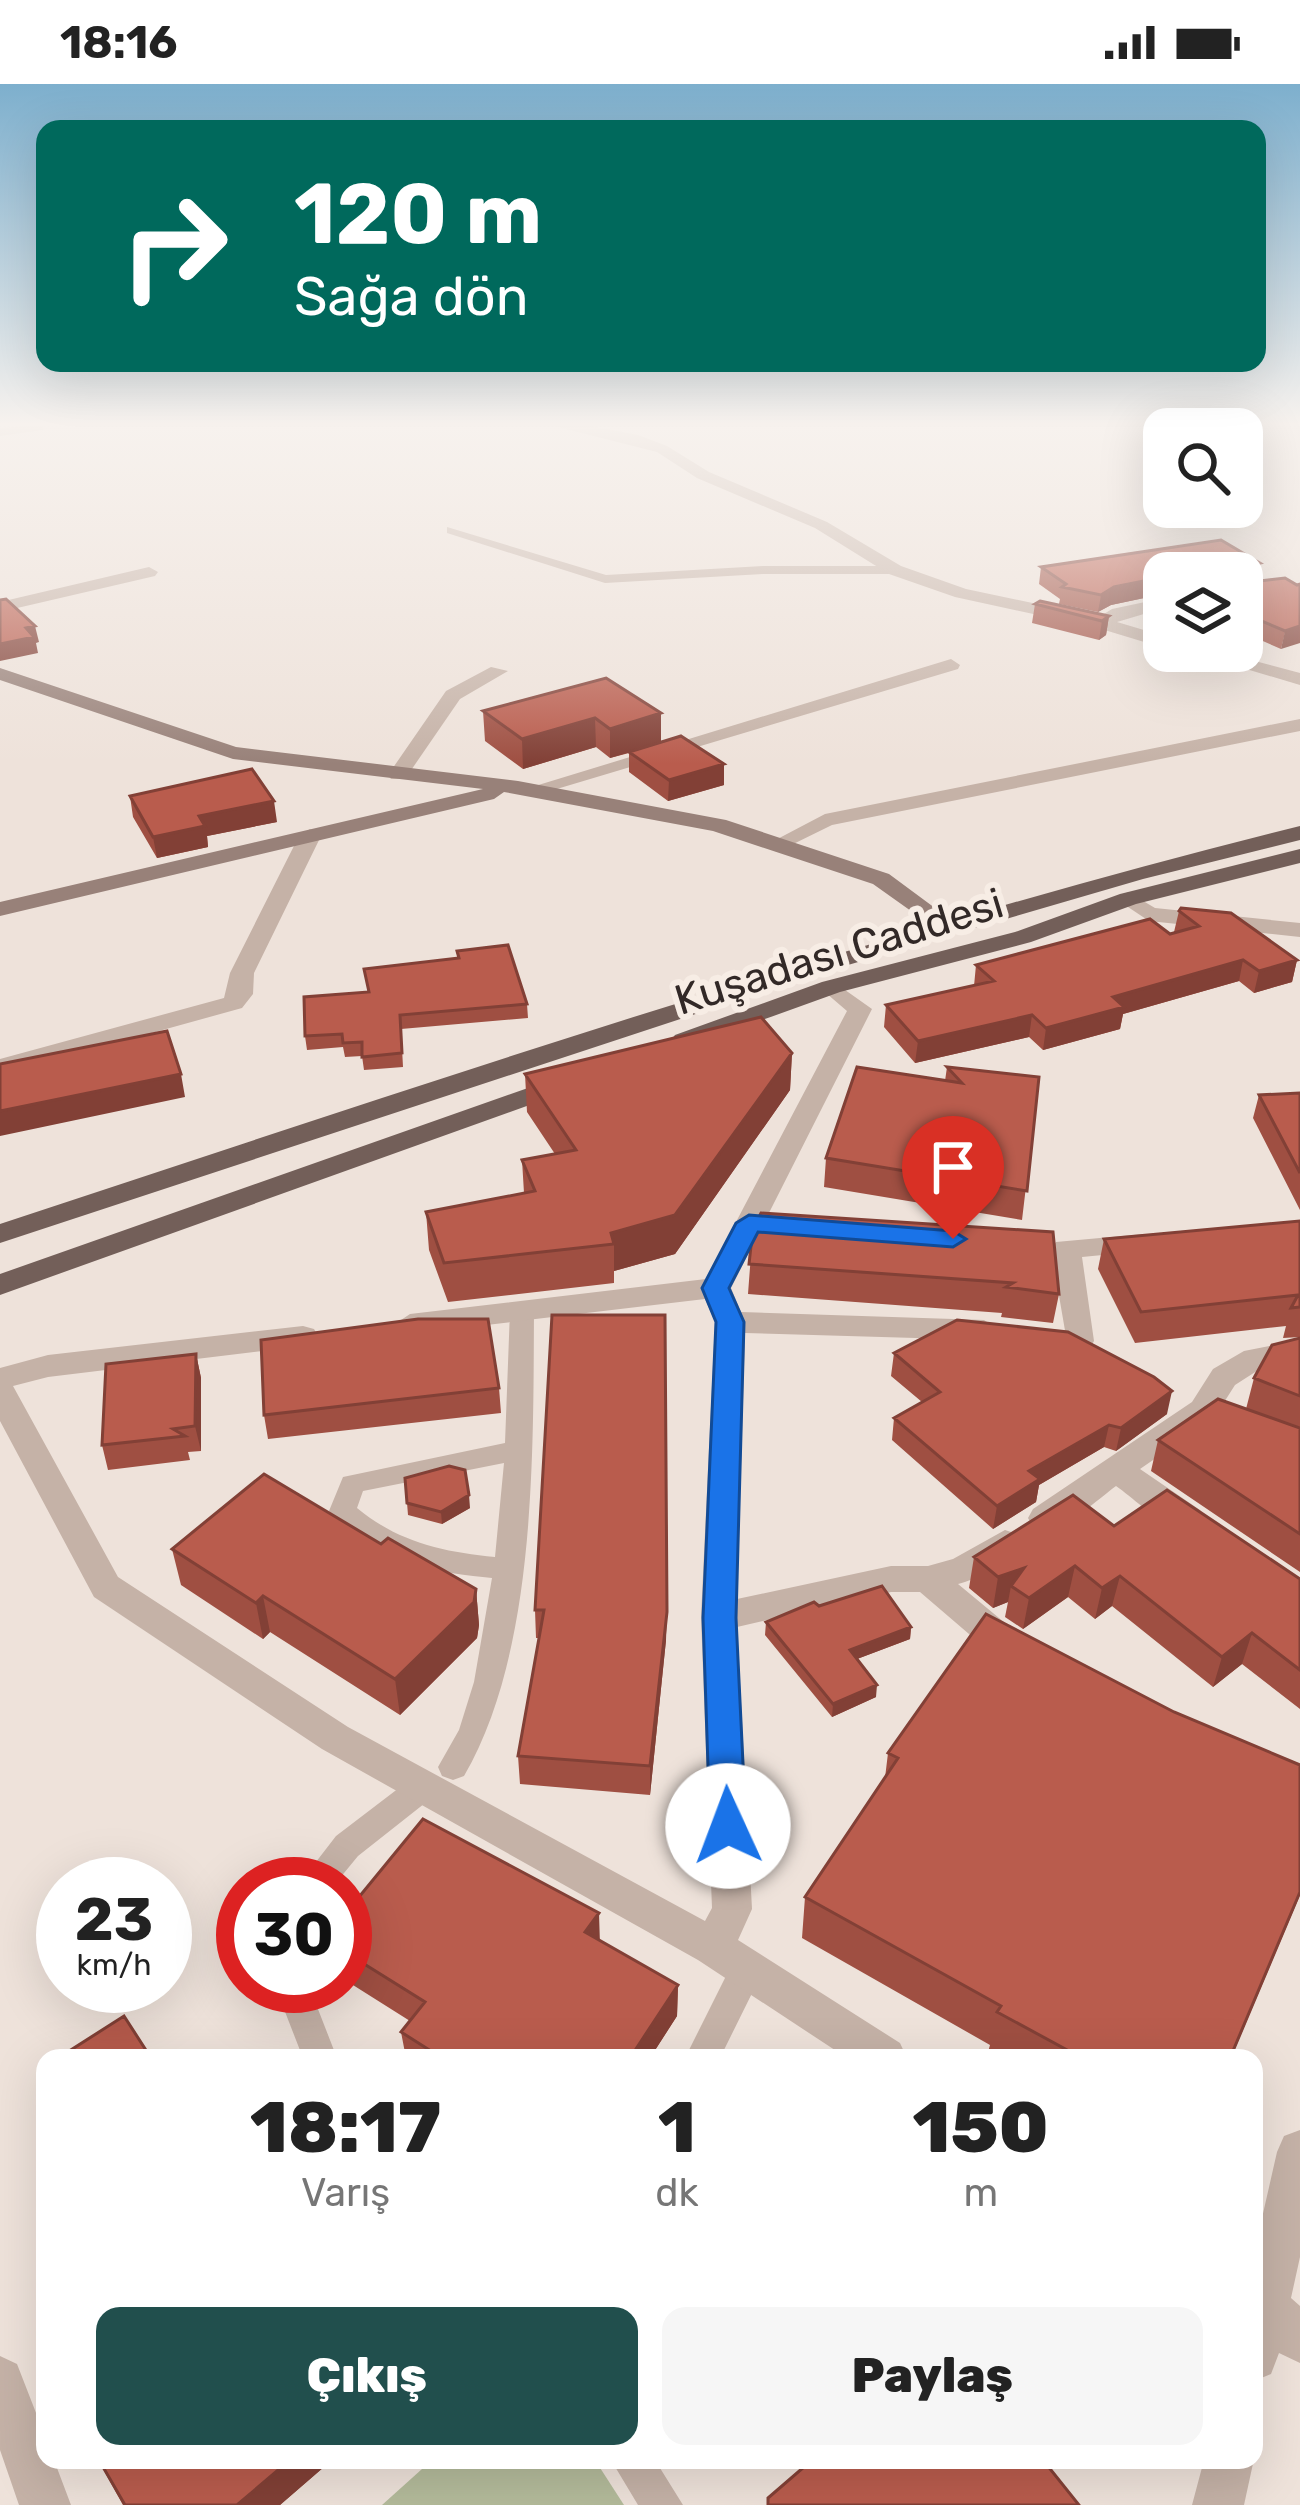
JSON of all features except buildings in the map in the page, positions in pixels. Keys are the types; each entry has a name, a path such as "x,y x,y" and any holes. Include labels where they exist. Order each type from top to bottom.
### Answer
{"main road":[{"name":"Kuşadası Caddesi","path":"0,1234 784,977 1124,876 1300,833"},
{"name":"Kuşadası Caddesi","path":"652,1052 831,988 1023,937 1128,899 1300,856"},
{"path":"0,1285 584,1076"}],"street":[{"path":"842,538 895,570 961,593 1143,636"},
{"path":"0,607 149,572"},
{"path":"1102,623 1118,613 1143,608"},
{"path":"0,909 525,789 951,664"},
{"path":"1263,669 1300,679"},
{"path":"398,775 453,694 498,671"},
{"path":"0,674 233,753 525,789 718,825 880,879 950,928"},
{"path":"777,844 825,820 1300,725"},
{"path":"0,1067 233,1003 241,994 242,973 310,836"},
{"path":"1128,899 1149,914 1300,930"},
{"path":"713,1947 732,1909 719,1618 730,1322 716,1288 860,1009 831,988"},
{"path":"749,1223 788,1227"},
{"path":"730,1322 1030,1335 1092,1350 1055,1248 1176,1240"},
{"path":"380,1327 716,1288"},
{"path":"0,1379 48,1366 333,1333"},
{"path":"1219,1417 1225,1377 1255,1358 1300,1351"},
{"path":"1163,1389 1219,1417"},
{"path":"0,1391 106,1587 335,1738 438,1777 871,2049"},
{"path":"719,1618 891,1579 928,1579 963,1570 1119,1472 1219,1417"},
{"path":"1119,1472 1210,1533"},
{"path":"928,1579 997,1641 1037,1663"},
{"path":"1263,2290 1300,2152"},
{"path":"1263,2304 1300,2339"},
{"path":"0,2381 45,2505"},
{"path":"1218,2505 1227,2469"}],"lane":[{"path":"477,538 605,579 763,570 895,570"},
{"path":"338,1857 461,1758 486,1687 519,1450 523,1310"},
{"path":"506,1568 436,1563 364,1532 343,1510 352,1484 519,1450"},
{"path":"707,2049 747,1969"},
{"path":"302,2013 316,2049"},
{"path":"637,2469 662,2505"}],"green space":[{"path":"422,2469 601,2469 624,2505 382,2505"}],"route":[{"path":"728,1826 719,1618 730,1322 716,1288 749,1223 953,1239"}]}
